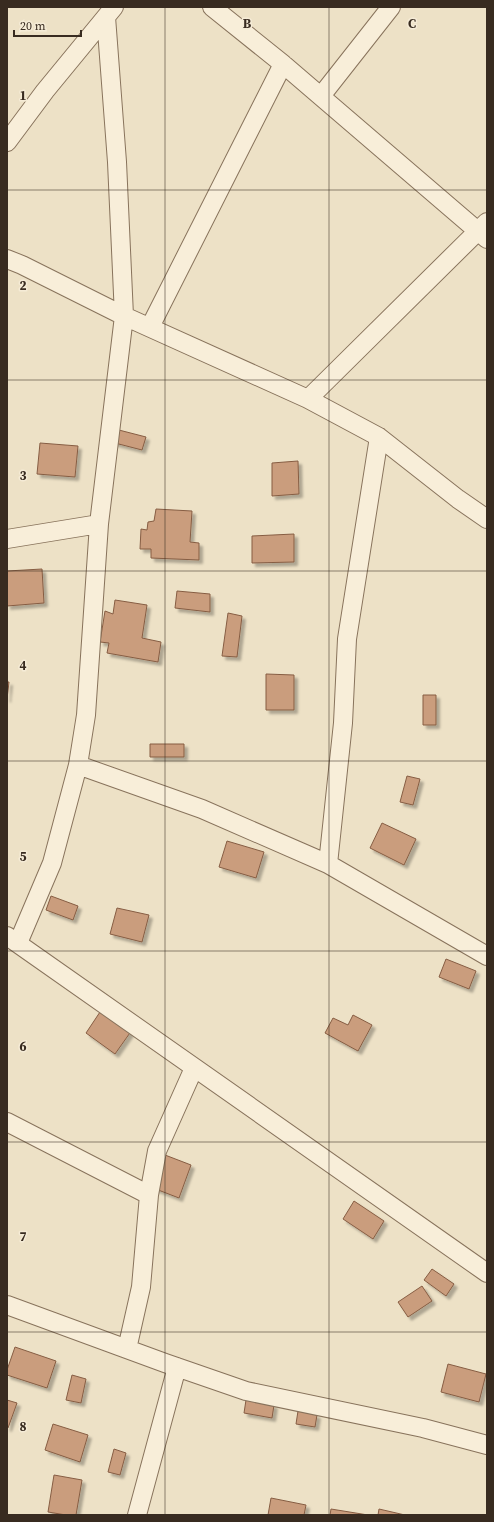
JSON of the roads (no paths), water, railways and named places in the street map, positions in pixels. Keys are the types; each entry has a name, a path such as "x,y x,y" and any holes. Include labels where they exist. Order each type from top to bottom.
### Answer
{"street":[{"path":"212,7 484,230 308,399"},
{"path":"321,96 391,7"},
{"path":"7,142 45,91 110,12"},
{"path":"110,12 124,316 99,524 86,716 78,765 52,863 12,940 487,1273"},
{"path":"150,327 283,64"},
{"path":"7,259 124,316 308,399 379,437 458,499 487,519"},
{"path":"328,864 343,723 347,639 379,437"},
{"path":"7,539 99,524"},
{"path":"78,765 202,809 328,864 487,956"},
{"path":"127,1349 141,1287 149,1195 157,1151 194,1068"},
{"path":"7,1122 149,1195"},
{"path":"7,1305 246,1391 423,1428 487,1445"},
{"path":"137,1515 177,1367"}]}
